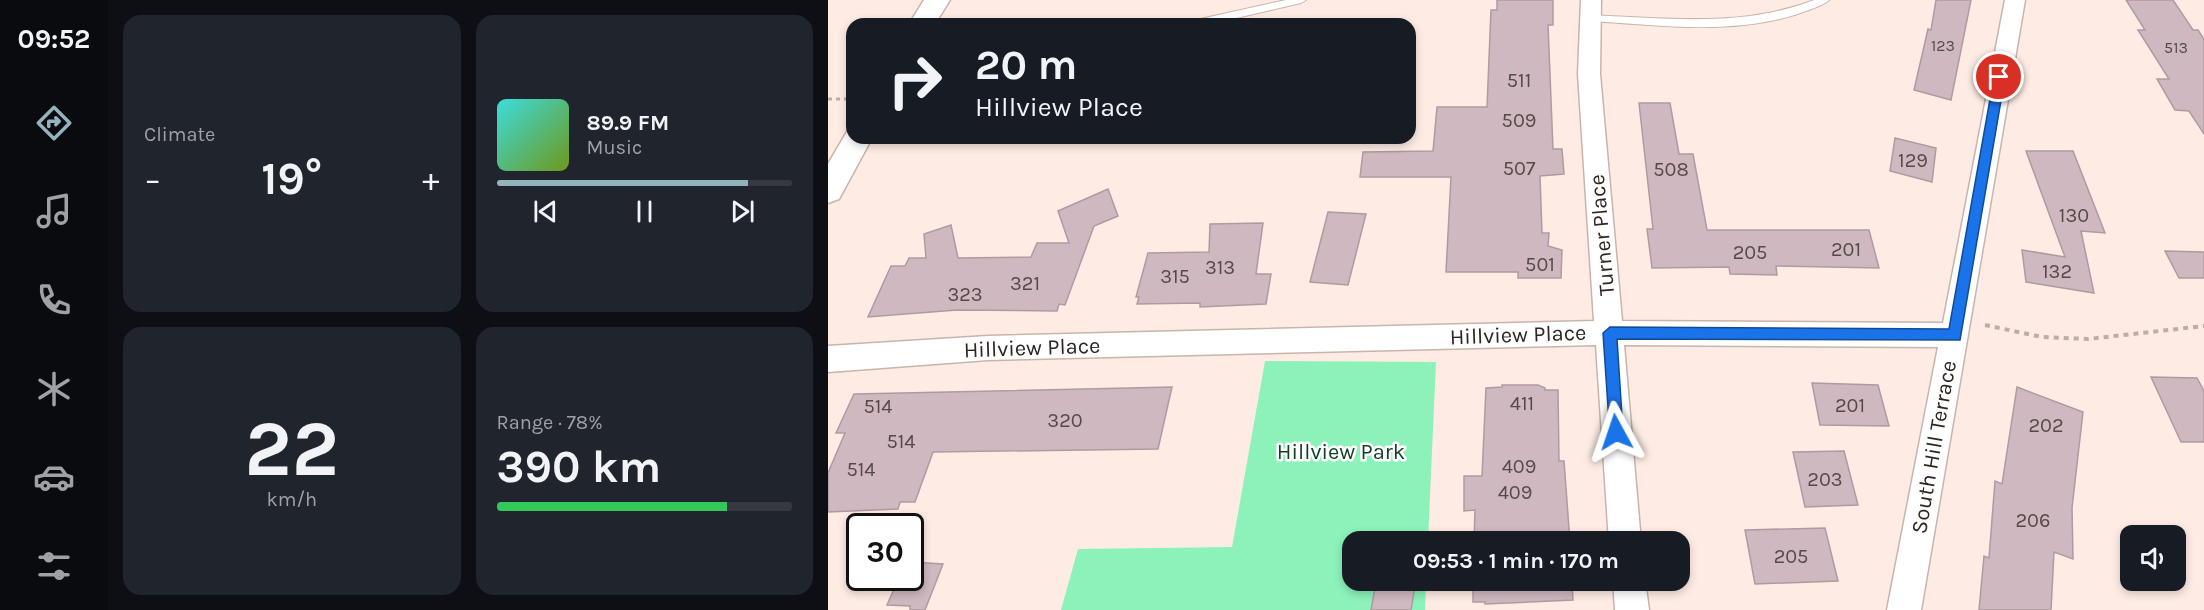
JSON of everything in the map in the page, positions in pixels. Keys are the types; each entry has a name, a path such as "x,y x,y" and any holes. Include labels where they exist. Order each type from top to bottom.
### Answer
{"main road":[{"path":"926,18 938,0"},
{"path":"828,191 855,144"}],"street":[{"name":"South Hill Terrace","path":"1904,610 1955,335 2001,65 2015,0"},
{"name":"Turner Place","path":"1590,9 1589,74 1624,531"},
{"name":"Hillview Place","path":"828,359 988,348 1610,333 1955,335"},
{"path":"1630,591 1632,610"}],"lane":[{"path":"1222,18 1301,0"},
{"path":"1590,9 1689,22 1757,20 1803,10 1824,0"}],"path":[{"path":"828,99 846,99"},
{"path":"1955,335 1985,325 2042,337 2088,339 2204,326"}],"green space":[{"name":"Hillview Park","path":"1265,361 1436,362 1428,531 1342,531 1342,591 1426,591 1425,610 1061,610 1078,549 1232,547"}],"building":[{"path":"1497,0 1553,0 1553,25 1548,25 1553,149 1562,149 1564,174 1540,176 1542,233 1549,233 1548,246 1562,250 1561,278 1518,278 1518,272 1446,272 1451,177 1360,177 1363,152 1433,151 1437,107 1487,107 1491,10 1497,10"},
{"path":"1936,0 1971,0 1951,100 1914,90 1928,29 1931,30"},
{"path":"2126,0 2173,0 2193,30 2198,30 2204,39 2204,134 2189,111 2175,110 2157,79 2169,79 2138,30 2145,30"},
{"path":"1639,103 1670,103 1679,154 1693,154 1707,230 1869,230 1879,268 1776,266 1777,275 1730,274 1729,267 1652,268 1647,229 1653,229"},
{"path":"1895,138 1936,148 1932,182 1890,171"},
{"path":"2026,151 2073,151 2105,233 2081,231 2094,293 2026,282 2022,250 2065,257"},
{"path":"1108,189 1118,216 1094,226 1065,305 1059,304 1057,311 957,310 868,317 891,266 905,266 909,258 926,258 924,234 951,225 958,258 1031,257 1037,243 1069,243 1058,211"},
{"path":"1328,212 1366,214 1348,285 1310,282"},
{"path":"1263,223 1256,274 1271,274 1266,304 1200,307 1200,303 1137,304 1139,297 1136,297 1148,253 1209,252 1210,224"},
{"path":"2165,251 2204,252 2204,278 2179,278"},
{"path":"2151,377 2197,378 2204,391 2204,442 2181,442"},
{"path":"1812,383 1878,385 1889,426 1820,425"},
{"path":"1502,385 1538,385 1545,390 1558,390 1559,461 1564,461 1569,531 1474,531 1475,510 1464,511 1464,476 1482,476 1486,388 1502,387"},
{"path":"1172,387 1158,449 933,452 915,502 900,502 898,509 828,512 828,473 845,433 836,433 854,394"},
{"path":"2017,387 2083,412 2072,508 2073,559 2054,552 2051,610 1979,610 1984,556 1989,558 1995,481 2002,484"},
{"path":"1844,451 1858,505 1805,507 1793,452"},
{"path":"1825,528 1838,581 1755,584 1745,530"},
{"path":"924,563 943,564 925,610 910,610 910,606 887,605 893,591 924,591"},
{"path":"1374,591 1414,591 1411,610 1371,610"},
{"path":"1473,591 1573,591 1573,600 1485,604 1485,602 1473,602"}],"route":[{"path":"1616,432 1610,333 1955,335 1999,77"}]}
